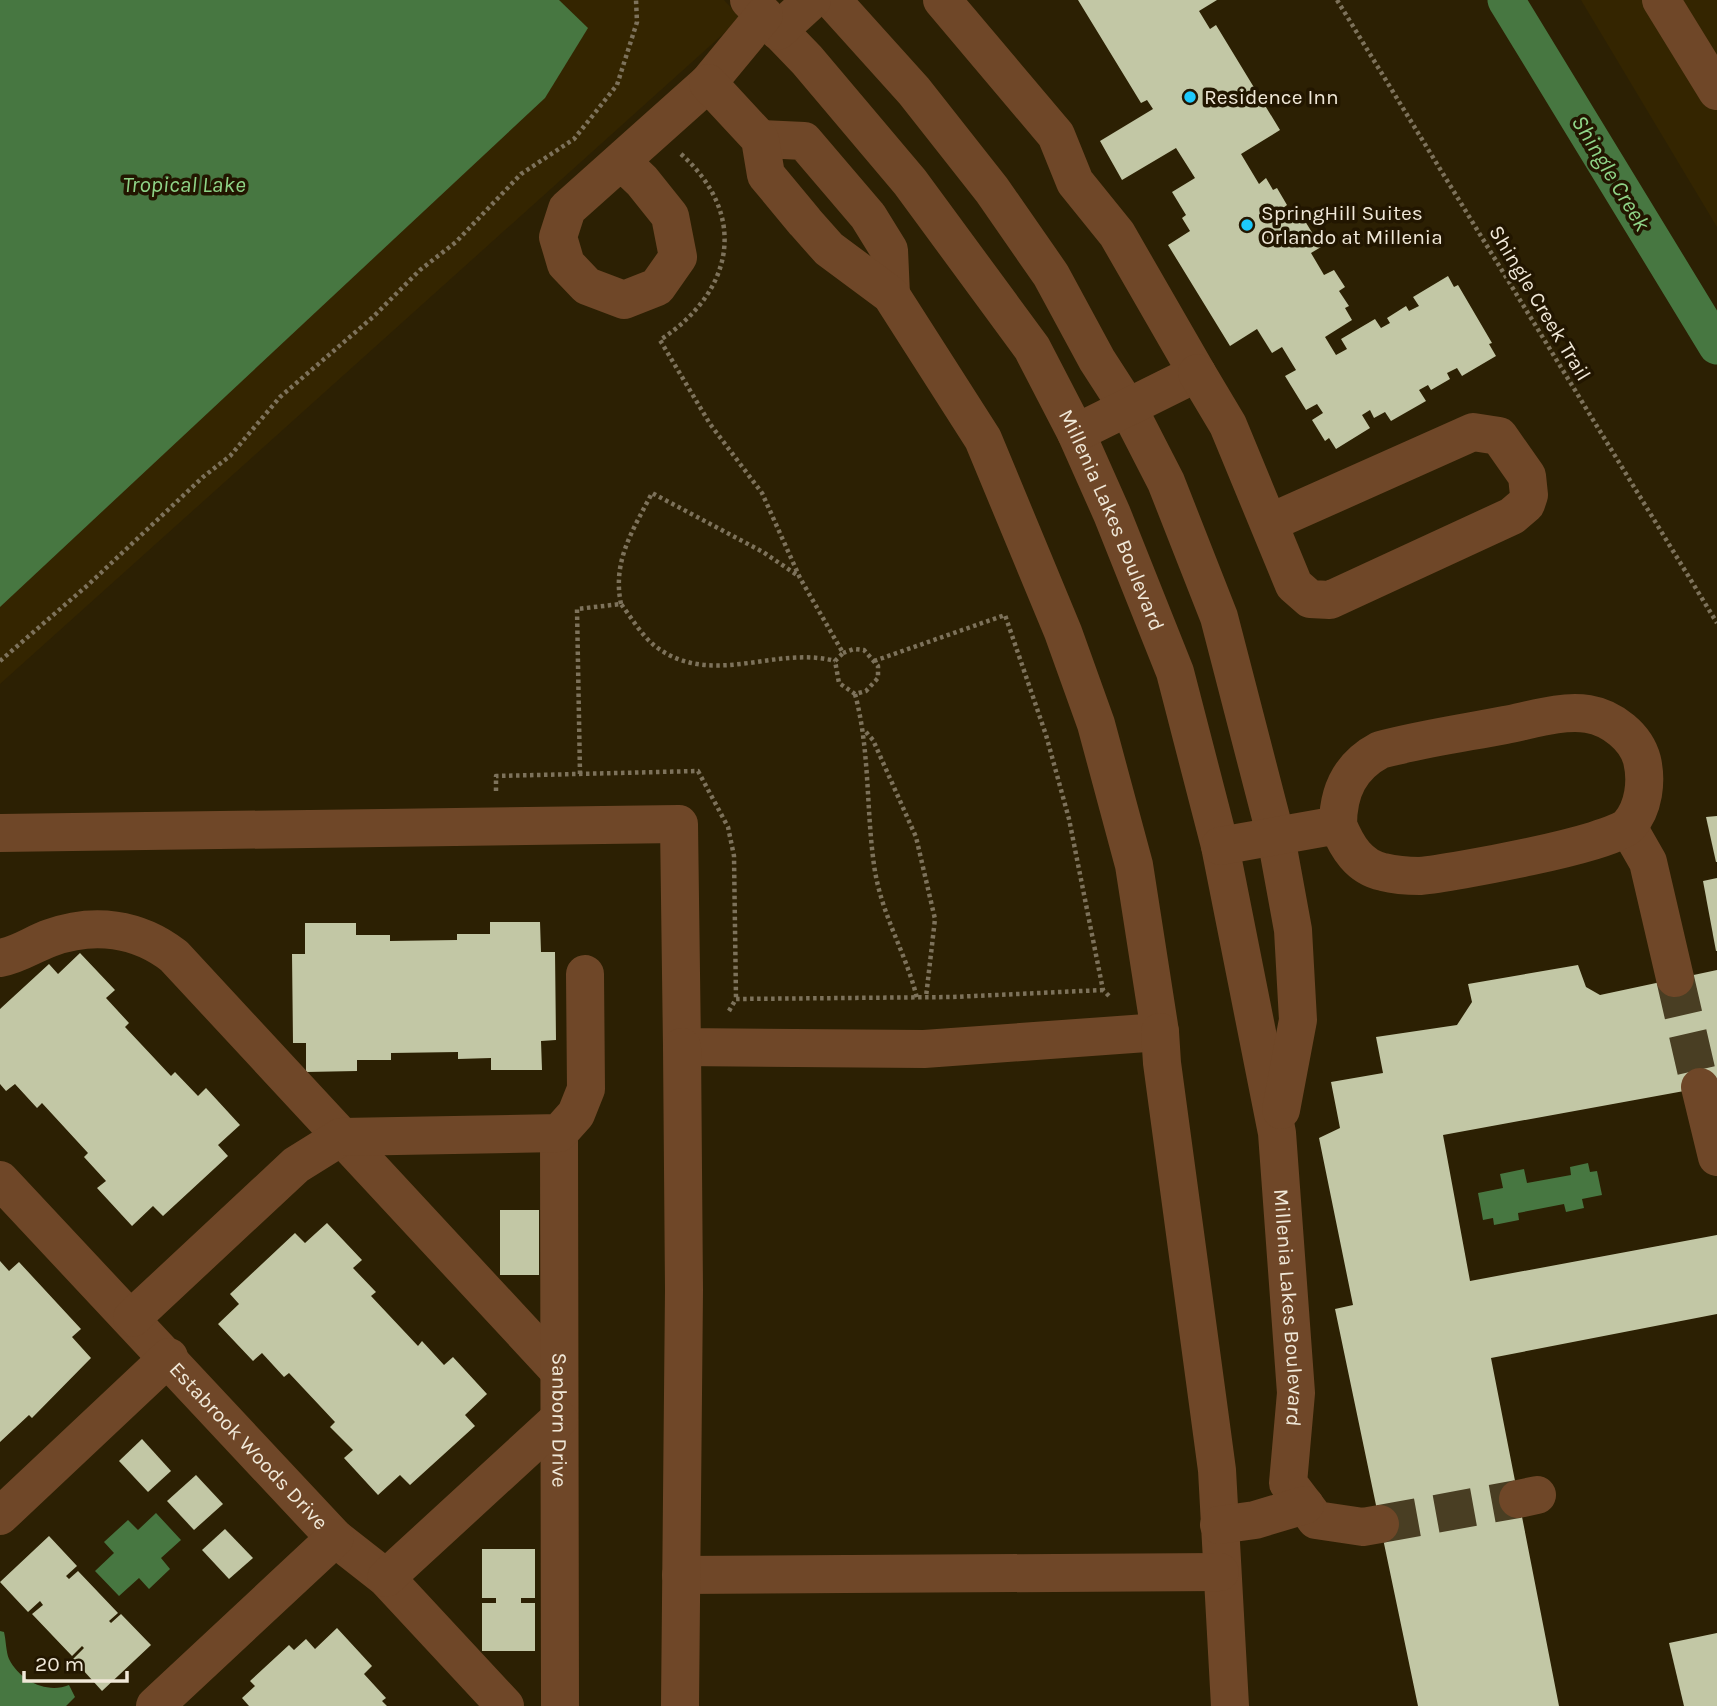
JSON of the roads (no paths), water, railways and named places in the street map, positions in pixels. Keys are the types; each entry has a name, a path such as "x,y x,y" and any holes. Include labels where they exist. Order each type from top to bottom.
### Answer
{"street":[{"path":"621,161 708,83 764,15 812,0"},
{"name":"Millenia Lakes Boulevard","path":"832,0 914,91 992,190 1051,275 1097,360 1128,408 1166,482 1219,617 1276,837 1293,930 1297,1020 1277,1133"},
{"path":"942,0 1056,135 1075,182 1117,234 1228,425 1294,585 1310,598 1330,600 1512,516 1526,505 1529,486 1507,442 1490,432 1473,432 1269,523"},
{"path":"1661,0 1717,91"},
{"name":"Millenia Lakes Boulevard","path":"764,15 807,60 910,182 1032,348 1076,433 1175,672 1220,846 1277,1133 1297,1392 1297,1494"},
{"path":"708,83 760,139 766,175 805,222 829,249 891,295 983,439 1063,632 1096,724 1134,865 1154,1033 1161,1063 1217,1470 1220,1572 1230,1706"},
{"path":"760,139 804,141 868,216 889,250 891,295"},
{"path":"805,222 850,195"},
{"path":"1076,433 1197,373"},
{"path":"1573,714 1604,719 1631,739 1640,753 1644,784 1636,815 1628,827 1616,835 1582,845 1421,876 1403,876 1366,866 1354,855 1338,825 1338,807 1352,771 1364,758 1380,750 1573,714"},
{"path":"0,833 679,824 694,1046 680,1706"},
{"path":"1220,846 1338,825"},
{"path":"1628,827 1648,862 1675,978"},
{"path":"0,958 49,938 82,930 122,931 141,935 159,944 174,956 559,1371"},
{"path":"132,1318 296,1165 341,1137 559,1133 576,1114 586,1089 585,974"},
{"path":"694,1046 924,1049 1154,1033"},
{"path":"1700,1087 1717,1157"},
{"name":"Sanborn Drive","path":"559,1133 560,1706"},
{"name":"Estabrook Woods Drive","path":"5,1196 132,1318 335,1538 386,1578 505,1706"},
{"path":"0,1516 169,1357"},
{"path":"386,1578 559,1419"},
{"path":"1219,1525 1255,1520 1297,1494 1316,1520 1372,1526"},
{"path":"162,1704 335,1538"},
{"path":"681,1575 1220,1572"}],"water":[{"name":"Tropical Lake","path":"0,0 559,0 588,28 545,98 0,607"},
{"path":"1588,1163 1590,1172 1597,1171 1602,1195 1582,1199 1584,1208 1566,1212 1564,1204 1518,1213 1519,1220 1494,1225 1493,1218 1483,1220 1478,1193 1503,1188 1500,1174 1524,1169 1527,1183 1571,1175 1570,1167"},
{"path":"156,1513 181,1540 161,1558 170,1569 149,1589 139,1578 119,1596 95,1571 114,1553 104,1542 128,1520 138,1530"},
{"path":"0,1631 4,1632 9,1659 20,1674 43,1687 69,1685 75,1697 66,1706 0,1706"}],"waterway":[{"name":"Shingle Creek","path":"1506,0 1717,346"}],"tunnel":[{"path":"1675,978 1700,1087"},
{"path":"1380,1524 1518,1499"}],"place":[{"name":"Residence Inn","path":"1190,97"},
{"name":"SpringHill Suites Orlando at Millenia","path":"1247,225"}]}
